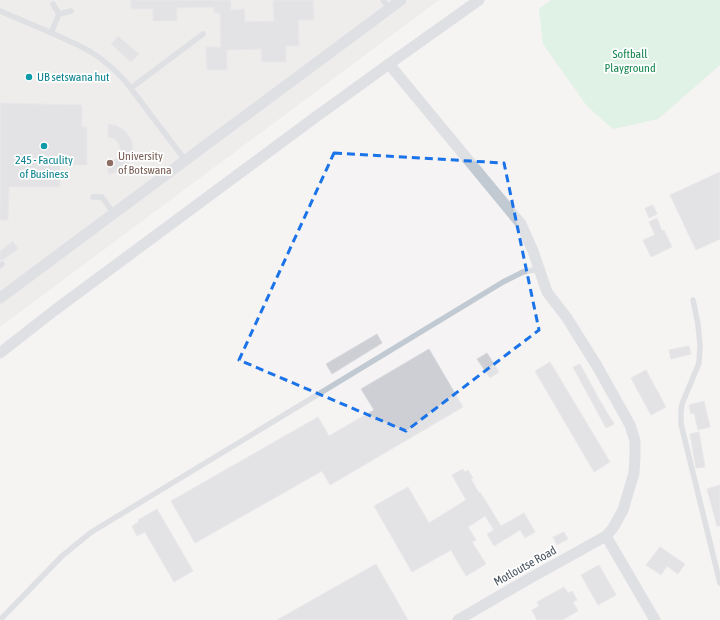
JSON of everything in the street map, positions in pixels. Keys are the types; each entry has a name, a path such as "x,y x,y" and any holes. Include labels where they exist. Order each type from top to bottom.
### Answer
{"street":[{"path":"0,296 114,214 386,4 401,0"},
{"path":"0,354 55,310 389,64 479,0"},
{"path":"389,64 521,224 533,251 547,292 568,318 630,425 635,441 634,473 623,510 613,528 606,536 656,620"},
{"name":"Motloutse Road","path":"458,620 606,536"}],"lane":[{"path":"53,4 60,14"},
{"path":"0,11 91,52 118,72 185,160"},
{"path":"60,14 72,11"},
{"path":"51,33 60,14"},
{"path":"131,88 158,71 203,34"},
{"path":"93,197 102,197 114,214"},
{"path":"0,620 62,556 90,533 503,282 523,272 539,269"},
{"path":"693,300 698,324 700,346 699,363 682,404 681,424 720,583"}],"highlighted area":[{"path":"334,153 504,163 539,330 406,431 239,360"}],"shaded area":[{"name":"University of Botswana","path":"0,0 439,0 0,327"}],"green space":[{"name":"Softball Playground","path":"551,0 720,0 720,65 658,119 613,129 587,106 543,44 539,9"}],"building":[{"path":"131,0 231,0 231,10 245,9 245,22 274,21 273,0 313,0 314,20 298,20 299,46 286,46 286,62 262,62 261,49 227,50 227,70 207,70 206,47 221,47 220,13 214,13 214,7 177,8 177,21 153,21 153,9 131,9"},
{"path":"118,36 139,54 131,62 111,44"},
{"name":"245 - Faculity of Business","path":"0,103 82,105 82,127 87,127 87,165 60,165 60,187 9,187 8,220 0,220"},
{"path":"108,124 117,126 125,131 131,139 133,149 131,158 126,166 118,172 108,174 108,161 117,158 120,149 116,140 108,137"},
{"path":"720,172 720,239 696,250 670,195"},
{"path":"653,205 657,214 649,218 645,208"},
{"path":"657,218 662,231 664,230 672,247 651,257 643,240 655,235 649,222"},
{"path":"13,241 18,249 3,260 0,260 0,251"},
{"path":"377,334 382,343 332,374 326,364"},
{"path":"689,346 691,354 671,359 669,350"},
{"path":"429,349 463,407 330,485 322,471 195,543 171,501 318,417 329,436 374,410 361,389"},
{"path":"487,353 499,372 490,378 477,359"},
{"path":"550,362 610,462 594,472 535,371"},
{"path":"580,364 614,424 606,428 573,367"},
{"path":"646,370 666,407 651,415 631,378"},
{"path":"704,401 710,427 698,430 694,413 691,414 689,405"},
{"path":"699,432 705,467 696,468 690,434"},
{"path":"463,469 465,472 468,470 479,493 480,492 501,526 524,513 535,532 525,538 520,530 494,546 487,534 494,530 485,516 468,527 476,540 472,542 486,564 466,576 451,550 412,572 374,506 408,487 429,523 466,500 452,475"},
{"path":"720,485 720,526 717,526 707,489"},
{"path":"157,509 193,571 174,582 145,532 137,536 132,526 139,522 138,520"},
{"path":"564,532 568,539 557,545 553,537"},
{"path":"660,547 685,564 678,574 667,566 661,575 646,565"},
{"path":"376,564 408,620 277,620"},
{"path":"599,565 616,595 598,605 581,575"},
{"path":"564,587 568,593 572,591 577,600 573,602 578,611 562,620 537,620 532,610 539,606 537,602"}],"place":[{"name":"UB setswana hut","path":"29,77"},
{"name":"245 - Faculity of Business","path":"44,146"},
{"name":"University of Botswana","path":"110,163"}]}
